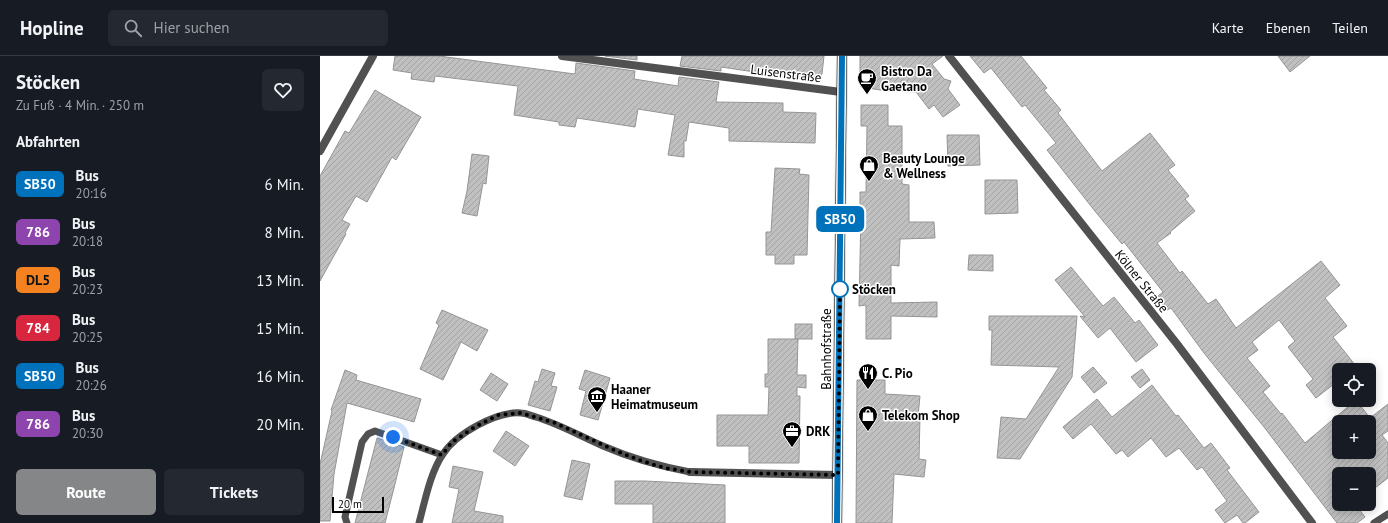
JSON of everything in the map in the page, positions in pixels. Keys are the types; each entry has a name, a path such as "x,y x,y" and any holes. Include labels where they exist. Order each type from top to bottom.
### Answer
{"main road":[{"name":"Bahnhofstraße","path":"837,523 842,56"}],"street":[{"path":"320,151 373,56"},
{"name":"Luisenstraße","path":"562,56 841,92"},
{"name":"Kölner Straße","path":"949,56 1177,344 1312,523"},
{"path":"690,472 838,475"}],"lane":[{"path":"418,523 434,472 442,455 452,442 475,427 498,415 521,413 555,423 603,446 642,461 665,468 690,472"},
{"path":"347,523 345,517 362,442 368,434 375,431 442,455"},
{"path":"1374,523 1388,514"}],"building":[{"path":"395,56 439,56 575,74 576,63 635,71 634,79 678,86 679,77 719,82 716,102 783,103 783,112 816,113 815,143 729,141 729,128 689,122 686,141 684,141 684,157 668,155 675,115 638,109 635,127 577,118 575,127 559,125 559,122 514,115 518,86 435,76 434,82 411,79 412,73 393,70"},
{"path":"605,56 637,56 637,60"},
{"path":"682,56 824,56 822,74 815,81 721,67 721,71 680,66"},
{"path":"860,56 943,56 932,64 944,79 951,81 948,89 960,105 943,117 934,105 929,109 916,92 887,91 861,87"},
{"path":"970,56 1021,56 1047,88 1044,90 1061,110 1058,113 1102,171 1150,133 1175,165 1168,170 1189,196 1185,199 1195,211 1170,232 1171,233 1157,243 1180,273 1182,271 1208,304 1216,299 1236,328 1321,261 1340,285 1325,298 1347,326 1333,337 1353,363 1332,363 1332,385 1316,398 1306,385 1313,379 1288,347 1295,341 1279,320 1252,342 1258,350 1247,358 1270,386 1263,392 1281,414 1282,413 1305,443 1332,420 1332,459 1376,459 1376,415 1374,415 1388,404 1388,431 1382,435 1388,443 1388,478 1376,487 1376,467 1332,467 1332,511 1360,511 1365,517 1357,523 1337,523 1264,427 1204,353 1171,308 1167,310 1157,297 1163,292 1124,242 1122,244 1094,210 1047,150 1056,143 1025,105 1022,107 991,68 984,73"},
{"path":"1278,56 1310,56 1290,72"},
{"path":"375,90 421,117 396,160 392,157 367,202 356,196 342,220 350,224 345,233 346,234 320,281 320,176 345,131 349,133"},
{"path":"861,105 888,105 888,126 902,126 902,184 909,185 909,222 934,222 935,238 900,239 899,266 891,265 891,303 937,302 937,317 891,316 891,339 866,339 866,305 859,306 861,215 860,192 866,192 867,126 861,126"},
{"path":"947,135 979,135 980,165 948,166"},
{"path":"472,154 489,156 486,184 483,183 477,216 462,213 467,191"},
{"path":"775,168 800,169 799,174 809,175 807,255 794,255 794,264 775,264 775,255 766,255 766,232 771,232"},
{"path":"985,180 1017,180 1018,213 985,214"},
{"path":"969,255 993,255 993,271 968,270"},
{"path":"1071,267 1103,306 1114,297 1135,323 1139,320 1158,345 1136,362 1110,328 1098,338 1080,316 1085,317 1055,280"},
{"path":"442,310 488,330 477,351 461,342 443,380 420,369 439,325 436,323"},
{"path":"989,316 1077,316 1072,377 1020,459 997,458 1001,417 1026,419 1059,367 991,365 992,330 989,330"},
{"path":"795,324 812,324 812,339 795,339"},
{"path":"768,339 798,339 797,375 806,375 806,388 797,387 797,396 800,396 799,463 749,463 749,446 717,446 717,415 768,415 769,387 765,387 765,374 768,374"},
{"path":"1093,367 1107,383 1094,393 1081,377"},
{"path":"542,369 555,373 551,386 557,387 550,411 528,405 535,381 538,382"},
{"path":"1142,369 1150,380 1140,388 1131,377"},
{"path":"345,370 357,375 356,380 421,399 414,422 347,403 334,474 330,521 320,521 320,464 331,410"},
{"path":"585,370 610,378 598,420 580,415 586,391 579,389"},
{"path":"491,373 508,384 497,401 480,390"},
{"path":"857,380 885,380 885,394 920,396 918,416 920,416 919,459 926,460 924,477 894,474 892,523 856,523"},
{"path":"1152,385 1176,416 1178,415 1204,448 1211,443 1230,468 1227,470 1259,512 1245,523 1243,523 1237,515 1225,523 1215,510 1227,501 1202,467 1197,470 1179,448 1166,457 1151,438 1128,457 1122,450 1116,454 1091,424 1073,439 1063,427 1097,399 1112,417"},
{"path":"1348,407 1361,407 1368,415 1338,415"},
{"path":"506,431 529,446 515,466 493,451"},
{"path":"377,438 404,447 385,523 355,523"},
{"path":"572,460 590,464 582,500 564,496"},
{"path":"453,466 483,472 474,511 503,516 503,523 452,523 459,489 449,487"},
{"path":"615,481 725,485 725,523 653,523 653,504 615,504"}],"bus line":[{"name":"SB50","path":"837,523 842,56"}],"place":[{"name":"Bistro Da Gaetano","path":"867,95"},
{"name":"Beauty Lounge & Wellness","path":"869,182"},
{"name":"Stöcken","path":"840,289"},
{"name":"C. Pio","path":"868,390"},
{"name":"Haaner Heimatmuseum","path":"597,413"},
{"name":"Telekom Shop","path":"868,432"},
{"name":"DRK","path":"792,448"}],"route":[{"path":"393,437 442,455 452,442 475,427 498,415 521,413 555,423 603,446 665,468 690,472 838,475 840,289"}]}
